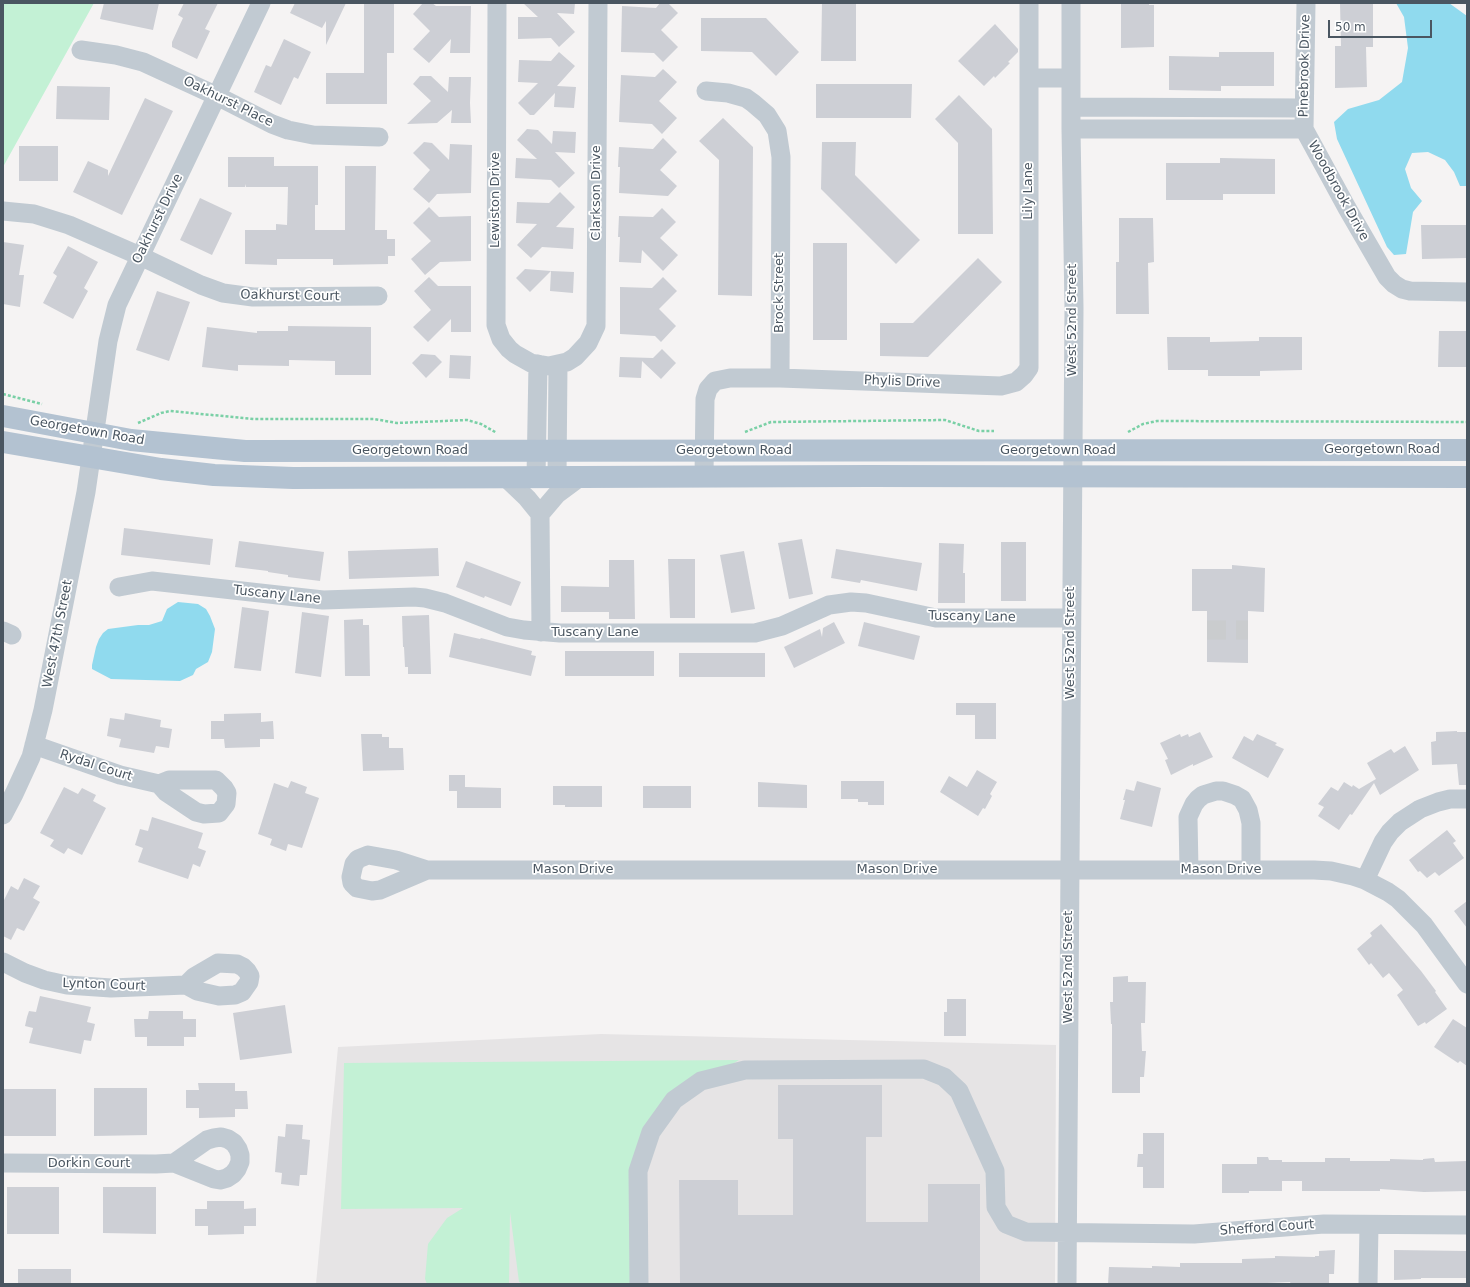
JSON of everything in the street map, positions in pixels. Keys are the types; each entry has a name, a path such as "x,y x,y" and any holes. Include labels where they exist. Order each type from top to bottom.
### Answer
{"main road":[{"name":"Georgetown Road","path":"3,416 161,469 214,475 293,478 704,476 1467,477"},
{"name":"Georgetown Road","path":"3,442 92,446 138,440 245,451 1467,450"}],"street":[{"name":"Oakhurst Drive","path":"92,446 112,321 122,294 261,3"},
{"name":"Lewiston Drive","path":"496,3 496,325 501,338 510,349 522,359 548,365"},
{"name":"Clarkson Drive","path":"548,365 575,357 588,343 596,326 598,3"},
{"name":"Lily Lane","path":"1022,377 1029,368 1029,3"},
{"name":"West 52nd Street","path":"1067,1284 1074,308 1071,129 1072,3"},
{"name":"Pinebrook Drive","path":"1304,129 1306,3"},
{"name":"Oakhurst Place","path":"81,50 116,55 137,60 217,96 272,124 292,131 313,135 379,136"},
{"path":"1029,78 1071,78"},
{"name":"Brock Street","path":"706,91 728,93 746,98 767,115 777,131 781,157 780,378"},
{"path":"1071,107 1304,108"},
{"name":"Woodbrook Drive","path":"1071,129 1304,129 1386,277 1402,289 1410,291 1467,292"},
{"name":"Oakhurst Court","path":"3,212 34,214 52,219 140,256 206,287 236,295 260,297 378,296"},
{"path":"547,477 548,365"},
{"name":"Phylis Drive","path":"780,378 1001,386 1016,382 1022,377"},
{"path":"704,476 705,399 711,383 730,378 780,378"},
{"name":"West 47th Street","path":"3,815 31,757 47,695 86,492 92,446"},
{"path":"505,477 527,498 540,514 541,632"},
{"path":"540,514 557,494 580,477"},
{"name":"Tuscany Lane","path":"119,587 152,581 161,581 323,600 414,597 425,598 445,603 507,627 541,632 755,633 782,626 829,605 851,602 872,604 936,618 1071,618"},
{"name":"Rydal Court","path":"34,745 120,775 159,784"},
{"path":"1189,870 1188,816 1194,804 1203,795 1216,791 1223,791 1242,799 1248,810 1251,823 1251,870"},
{"path":"1365,880 1383,842 1400,822 1420,809 1438,802 1467,799"},
{"name":"Mason Drive","path":"427,870 1325,870 1342,873 1365,880 1393,895 1416,916 1467,984"},
{"name":"Lynton Court","path":"3,962 25,973 44,980 74,986 134,988 186,985"},
{"name":"Shefford Court","path":"639,1284 638,1171 651,1132 674,1100 701,1081 745,1070 924,1070 944,1077 959,1091 995,1171 996,1207 1006,1224 1026,1232 1194,1234 1314,1224 1467,1225"},
{"name":"Dorkin Court","path":"3,1163 174,1163"},
{"path":"1368,1284 1369,1225"}],"path":[{"path":"133,423 138,423 161,413 170,411 254,420 374,419 397,423 467,420 481,424 496,433 504,434"},
{"path":"740,434 771,422 945,420 980,431 1000,431"},
{"path":"1124,433 1143,424 1157,421 1467,422"}],"shaded area":[{"path":"601,1034 1056,1045 1055,1284 316,1284 338,1047"}],"green space":[{"path":"3,3 94,3 3,167"},
{"path":"739,1060 674,1100 638,1171 639,1284 524,1284 519,1282 510,1212 509,1284 427,1284 425,1279 428,1244 447,1218 463,1208 341,1209 344,1063"}],"water":[{"path":"1396,3 1449,3 1467,16 1467,186 1460,186 1454,172 1445,160 1428,152 1412,153 1405,169 1411,188 1422,201 1413,212 1406,254 1394,255 1387,247 1337,139 1334,122 1348,109 1379,100 1402,82 1408,48 1404,17"},
{"path":"178,602 198,604 206,609 215,629 212,652 208,662 196,669 193,675 180,681 111,679 92,669 99,639 108,629 149,625 162,621 167,609"}],"building":[{"path":"104,3 159,3 153,30 100,19"},
{"path":"184,3 218,3 205,29 210,31 197,59 172,47 172,42 183,18 178,15"},
{"path":"295,3 346,3 326,45 326,21 322,28 290,13"},
{"path":"364,3 394,3 394,53 387,53 387,104 326,104 326,73 364,73"},
{"path":"423,3 432,3 436,6 471,6 470,53 450,53 451,39 429,63 413,49 430,31 413,14"},
{"path":"523,3 575,3 574,14 557,13 575,32 559,47 551,38 518,39 518,17 538,17"},
{"path":"660,3 668,3 678,13 661,30 678,47 663,62 654,53 621,52 622,6 656,8"},
{"path":"822,3 856,3 856,61 821,61"},
{"path":"1121,3 1149,3 1149,5 1154,5 1154,47 1121,48"},
{"path":"1340,3 1373,3 1373,47 1366,47 1367,87 1335,88 1335,46 1341,46"},
{"path":"701,18 766,18 799,52 776,76 752,52 701,51"},
{"path":"995,24 1018,49 1018,52 1008,62 1010,63 995,78 994,76 984,86 958,61"},
{"path":"284,39 311,52 298,79 294,77 281,105 254,92 266,65 271,67"},
{"path":"559,52 575,66 557,86 576,87 574,108 554,107 555,93 534,115 530,115 518,103 538,83 518,82 519,60 551,61"},
{"path":"1219,52 1274,52 1274,86 1221,86 1221,91 1169,90 1169,56 1219,57"},
{"path":"663,69 677,82 659,101 677,118 662,134 652,124 619,122 621,75 655,77"},
{"path":"420,76 431,76 448,92 449,77 471,77 471,123 451,123 452,110 437,123 407,124 431,101 413,84"},
{"path":"816,84 912,84 911,118 816,118"},
{"path":"57,86 110,87 109,120 56,119"},
{"path":"959,95 992,129 993,234 958,234 958,143 935,119"},
{"path":"145,98 173,111 122,215 73,192 88,161 108,170 108,176"},
{"path":"723,118 753,147 752,296 718,295 719,160 699,141"},
{"path":"527,129 538,130 552,144 553,131 576,132 575,153 555,152 575,173 559,188 551,180 515,178 516,158 537,159 517,140"},
{"path":"663,138 677,152 660,170 677,186 668,196 619,193 619,147 653,149"},
{"path":"424,142 432,143 449,160 450,144 472,145 471,193 437,194 429,203 413,189 430,170 413,153"},
{"path":"822,142 856,142 855,175 920,240 896,264 821,189"},
{"path":"19,146 58,146 58,181 19,181"},
{"path":"228,157 274,157 274,166 318,166 318,205 315,205 315,230 345,230 345,166 376,166 375,230 387,230 387,239 395,239 395,256 388,256 388,264 333,265 333,259 277,259 277,265 245,264 245,230 276,230 276,224 287,225 288,187 246,187 246,184 245,187 228,187"},
{"path":"1220,158 1275,159 1275,194 1223,194 1223,200 1166,200 1166,163 1220,163"},
{"path":"560,192 575,207 556,227 574,228 573,249 542,247 531,258 517,245 537,224 516,223 517,202 549,203"},
{"path":"200,198 232,213 212,255 180,240"},
{"path":"429,207 439,217 471,216 471,261 440,262 425,275 411,259 431,241 413,223"},
{"path":"662,208 676,222 660,238 678,255 663,271 642,250 641,263 619,262 619,216 653,217"},
{"path":"1119,218 1153,218 1154,262 1148,263 1149,314 1116,314 1116,262 1119,262"},
{"path":"1421,225 1467,225 1467,258 1422,259"},
{"path":"3,242 24,245 19,275 24,275 20,307 3,304"},
{"path":"813,243 847,243 847,340 813,340"},
{"path":"68,246 98,262 84,288 88,291 73,319 43,303 57,276 53,273"},
{"path":"978,258 1002,282 928,357 880,356 880,323 913,323"},
{"path":"525,269 551,271 530,292 516,278"},
{"path":"551,271 574,272 573,293 550,291"},
{"path":"429,277 438,286 471,286 471,332 451,332 451,319 428,342 413,327 431,310 414,291"},
{"path":"663,277 677,291 659,309 676,326 661,342 655,336 620,334 620,287 652,288"},
{"path":"157,291 190,302 169,361 136,350"},
{"path":"288,326 371,327 371,375 335,375 335,361 289,360 289,366 238,365 238,371 202,367 207,327 257,333 257,331 288,331"},
{"path":"1439,331 1467,331 1467,367 1438,367"},
{"path":"1167,337 1210,337 1210,342 1259,341 1259,337 1302,337 1302,370 1260,371 1260,376 1208,376 1208,370 1168,370"},
{"path":"662,349 676,363 661,379 642,361 641,378 619,377 620,357 653,358"},
{"path":"421,354 435,355 442,362 426,378 412,363"},
{"path":"450,355 471,356 470,379 449,378"},
{"path":"124,528 213,539 210,565 121,555"},
{"path":"802,539 813,594 789,599 778,543"},
{"path":"239,541 324,552 320,581 288,577 288,575 268,571 235,567"},
{"path":"1001,542 1026,542 1026,601 1001,601"},
{"path":"939,543 964,544 963,573 965,573 965,603 938,603"},
{"path":"438,548 439,576 349,579 348,551"},
{"path":"836,549 922,563 917,591 861,580 860,583 831,578"},
{"path":"744,551 755,609 731,613 720,555"},
{"path":"668,559 695,559 695,618 670,618"},
{"path":"609,560 634,560 635,619 609,619 609,612 561,612 561,586 609,587"},
{"path":"466,561 521,582 511,606 485,596 484,598 456,587"},
{"path":"1232,565 1265,568 1264,612 1248,611 1248,663 1207,662 1207,611 1192,611 1192,569 1232,569"},
{"path":"242,607 269,611 261,671 234,668"},
{"path":"302,612 329,616 321,677 295,673"},
{"path":"429,615 431,674 408,674 408,667 405,667 402,616"},
{"path":"363,619 363,625 369,625 370,676 345,676 344,620"},
{"path":"834,622 845,643 794,668 784,647 820,629 822,637 823,628"},
{"path":"864,622 920,636 914,660 858,646"},
{"path":"454,633 532,651 531,655 536,656 531,676 449,657"},
{"path":"565,651 654,651 654,676 565,676"},
{"path":"679,653 765,653 765,677 679,677"},
{"path":"956,703 996,703 996,739 975,739 975,715 956,715"},
{"path":"125,713 161,720 160,727 172,729 169,748 156,746 154,753 119,747 121,739 107,736 110,718 124,720"},
{"path":"261,713 261,722 273,721 274,739 260,739 260,747 225,748 224,739 211,739 211,721 224,721 224,714"},
{"path":"1200,732 1213,757 1193,766 1193,764 1171,775 1165,760 1168,759 1160,743 1180,734 1181,737 1188,734 1189,737"},
{"path":"1436,732 1467,732 1467,785 1459,785 1457,764 1432,765 1431,742 1436,741"},
{"path":"361,734 382,734 382,737 389,737 389,748 403,748 404,770 363,771"},
{"path":"1257,734 1277,743 1275,745 1284,749 1268,778 1232,758 1244,736 1253,741"},
{"path":"1405,746 1419,770 1380,795 1374,783 1352,815 1350,814 1339,830 1318,816 1324,807 1318,804 1331,787 1338,791 1344,782 1359,789 1376,779 1367,763 1391,749 1394,753"},
{"path":"977,770 997,782 990,794 992,796 985,809 983,808 978,816 940,792 949,776 967,787"},
{"path":"449,775 465,775 465,787 501,788 501,808 457,808 457,791 449,791"},
{"path":"291,781 307,787 305,793 319,798 302,848 288,844 286,851 270,845 272,839 258,834 274,783 288,788"},
{"path":"841,781 884,781 884,805 868,805 868,802 858,802 858,799 841,799"},
{"path":"1137,781 1161,788 1152,827 1120,819 1126,789 1134,791"},
{"path":"758,782 807,785 807,808 758,807"},
{"path":"553,786 602,786 602,807 565,807 565,805 553,805"},
{"path":"643,786 691,786 691,808 643,808"},
{"path":"64,787 78,794 82,788 96,795 93,801 106,808 82,855 68,848 64,854 50,846 54,840 40,833"},
{"path":"152,817 203,833 198,848 206,851 200,867 193,864 188,879 138,862 143,848 135,845 140,829 148,831"},
{"path":"1447,830 1456,841 1453,843 1464,858 1439,876 1435,872 1427,878 1420,871 1418,872 1409,860"},
{"path":"24,878 40,886 33,898 40,902 24,931 17,928 11,940 3,936 3,902 11,886 18,890"},
{"path":"1467,901 1467,928 1454,911"},
{"path":"1381,924 1421,971 1447,1009 1426,1024 1425,1022 1418,1026 1397,995 1403,990 1389,973 1383,978 1371,963 1369,965 1357,949 1372,936 1370,933"},
{"path":"1128,976 1128,982 1146,982 1145,1023 1141,1023 1142,1051 1146,1051 1144,1077 1140,1077 1140,1093 1112,1093 1112,1024 1110,1002 1113,1002 1113,977"},
{"path":"40,996 91,1007 87,1022 95,1024 91,1041 84,1040 81,1054 29,1043 33,1028 25,1026 27,1017 29,1011 36,1012"},
{"path":"947,999 966,999 966,1036 944,1036 944,1012 947,1012"},
{"path":"285,1005 292,1053 240,1060 233,1013"},
{"path":"149,1011 183,1011 183,1019 196,1019 196,1037 184,1037 184,1046 147,1046 147,1037 135,1037 134,1019 148,1019"},
{"path":"1453,1019 1467,1028 1467,1066 1460,1061 1458,1063 1434,1047"},
{"path":"198,1083 235,1083 235,1091 247,1091 248,1109 235,1109 235,1117 199,1118 199,1108 186,1108 186,1090 199,1090"},
{"path":"778,1085 882,1085 882,1137 866,1137 866,1222 928,1222 928,1184 980,1184 980,1284 680,1284 679,1180 738,1180 738,1215 793,1215 793,1139 778,1139"},
{"path":"94,1088 147,1088 147,1135 94,1136"},
{"path":"3,1089 56,1089 56,1136 3,1136"},
{"path":"286,1124 303,1125 302,1139 310,1140 307,1175 300,1175 299,1186 281,1184 282,1173 275,1172 278,1136 285,1137"},
{"path":"1143,1133 1164,1133 1164,1188 1143,1188 1143,1167 1137,1167 1138,1154 1143,1154"},
{"path":"1257,1157 1268,1157 1269,1160 1282,1160 1282,1162 1325,1162 1325,1158 1350,1158 1350,1161 1390,1161 1390,1159 1423,1160 1434,1158 1435,1162 1467,1161 1467,1191 1424,1192 1380,1189 1380,1191 1302,1191 1302,1181 1282,1181 1282,1191 1222,1193 1222,1164 1257,1164"},
{"path":"7,1187 59,1187 59,1234 7,1234"},
{"path":"103,1187 156,1187 156,1234 103,1233"},
{"path":"207,1201 244,1201 244,1209 256,1208 256,1226 244,1226 244,1234 208,1235 208,1226 195,1226 195,1209 207,1209"},
{"path":"1335,1250 1334,1274 1329,1274 1329,1284 1291,1284 1290,1282 1267,1284 1108,1284 1109,1267 1152,1268 1152,1266 1180,1267 1180,1263 1242,1263 1242,1259 1275,1258 1275,1256 1315,1257 1319,1256 1319,1251"},
{"path":"1394,1250 1467,1251 1467,1278 1421,1278 1394,1280"},
{"path":"18,1269 71,1269 71,1284 18,1284"}],"tunnel":[{"path":"1207,630 1248,630"}]}
